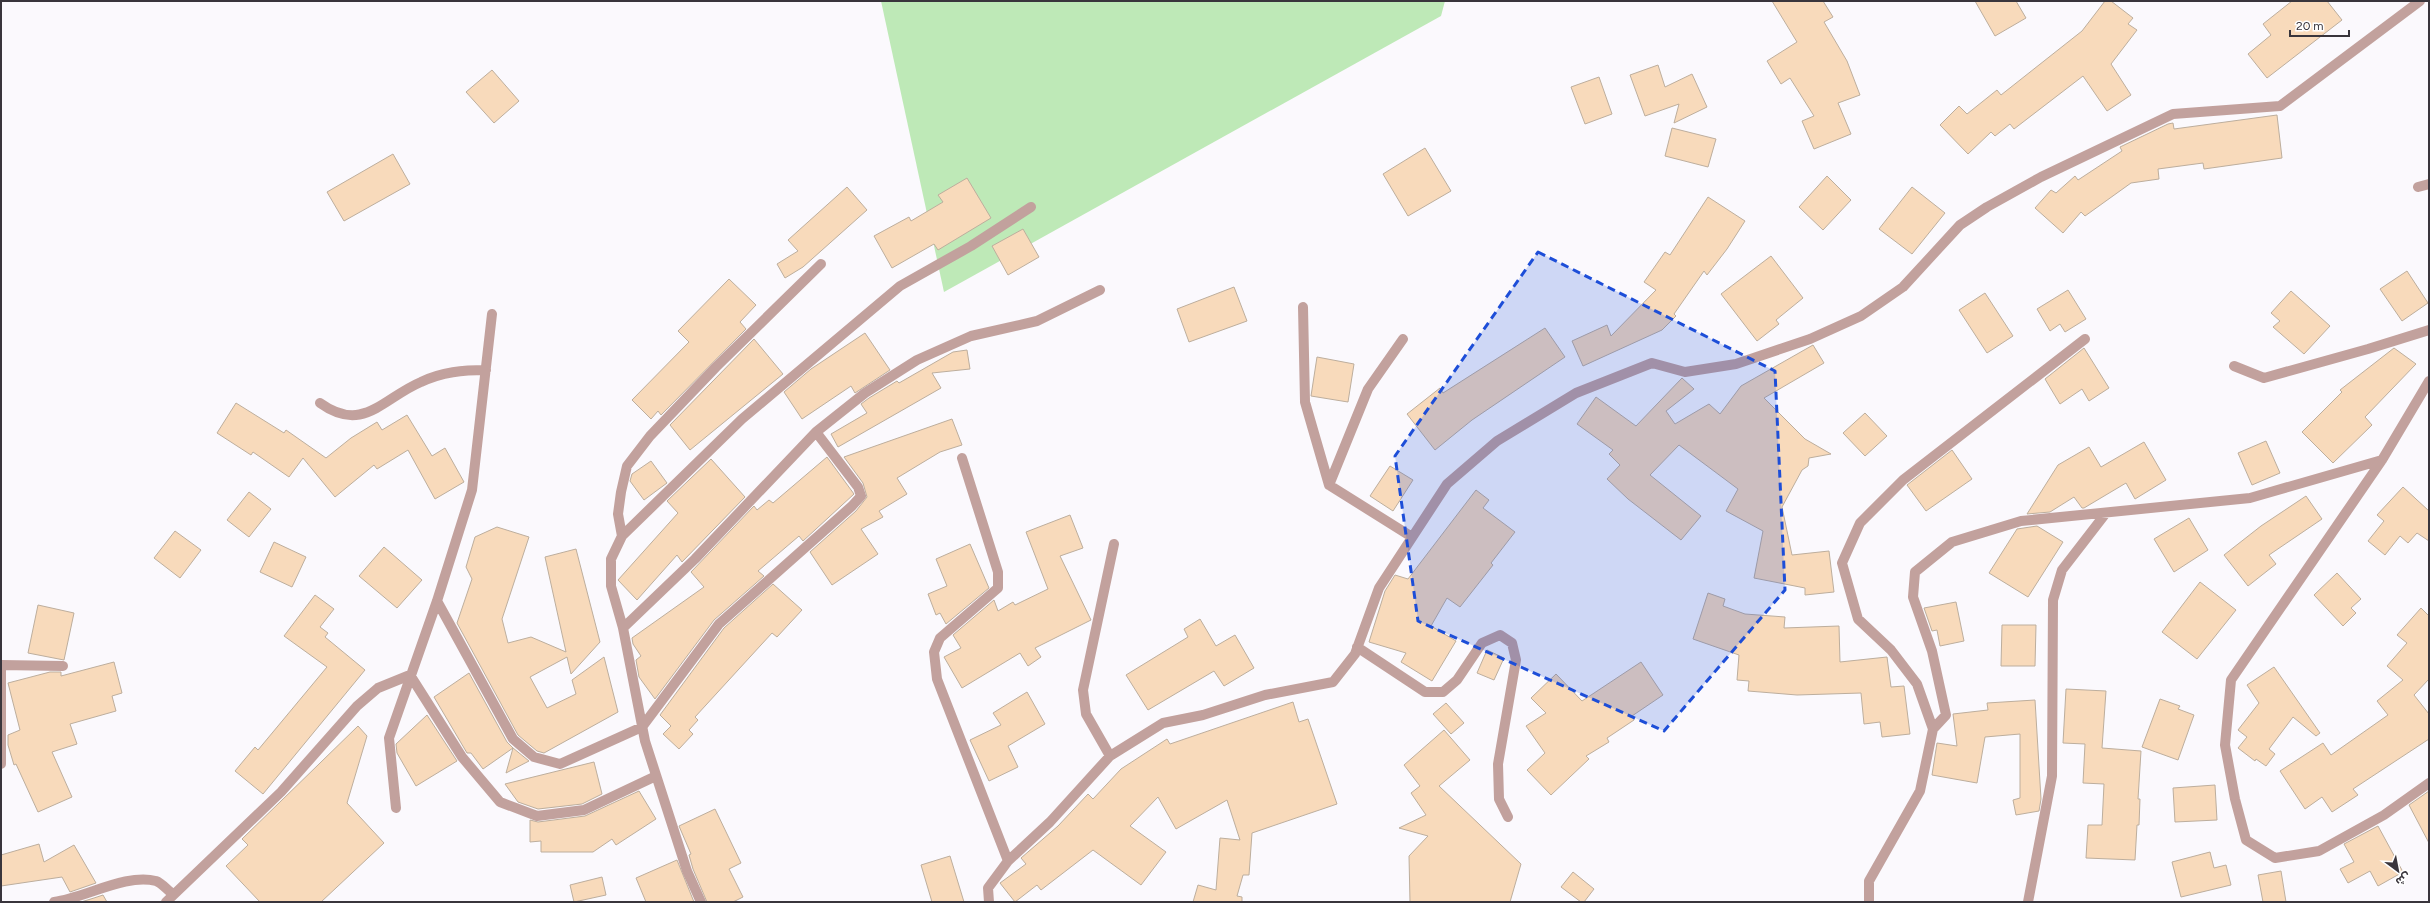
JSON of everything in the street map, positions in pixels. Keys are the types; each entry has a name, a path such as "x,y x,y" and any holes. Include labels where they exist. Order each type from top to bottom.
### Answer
{"street":[{"path":"989,902 988,888 1008,861 1050,822 1110,756 1163,724 1203,715 1265,695 1333,682 1355,654 1379,588 1447,484 1497,441 1576,393 1652,363 1685,372 1736,364 1810,339 1861,316 1903,287 1960,225 1994,203 2041,177 2173,114 2280,106 2420,1"},
{"path":"2418,187 2429,184"},
{"path":"701,902 687,870 656,776 642,727 623,628 611,586 611,559 622,536 742,419 900,286 971,246 1031,207"},
{"path":"622,536 618,514 627,466 650,436 716,366 821,264"},
{"path":"623,628 696,559 816,432 865,393 917,360 971,336 1037,321 1100,290"},
{"path":"1303,307 1305,402 1329,485 1412,537"},
{"path":"396,808 389,738 410,674 437,601 472,490 492,314"},
{"path":"2234,366 2264,378 2368,350 2429,330"},
{"path":"1329,485 1368,389 1404,339"},
{"path":"1933,729 1917,684 1891,650 1858,619 1842,563 1860,522 1904,480 2085,339"},
{"path":"320,402 342,415 367,413 419,382 434,376 451,372 486,370"},
{"path":"2429,381 2382,460 2231,680 2225,745 2235,799 2246,840 2275,858 2319,851 2384,815 2429,783"},
{"path":"437,601 513,739 534,757 560,764 642,727 720,624 852,506 861,496 858,487 816,432"},
{"path":"962,458 998,572 998,588 940,638 934,652 937,679 1008,861"},
{"path":"1869,902 1870,881 1920,791 1933,729 1946,715 1932,651 1913,597 1915,572 1952,542 2021,521 2250,498 2382,460"},
{"path":"2028,902 2052,776 2053,600 2062,570 2106,513"},
{"path":"1110,756 1086,714 1083,690 1114,544"},
{"path":"1357,647 1425,692 1443,692 1457,680 1482,643 1500,635 1512,643 1516,660 1498,764 1499,799 1508,817"},
{"path":"1,764 1,665 63,666"},
{"path":"410,674 462,758 500,802 537,816 584,810 656,776"},
{"path":"54,902 69,900 133,880 157,881 170,898 281,792 357,706 378,688 410,674"}],"highlighted area":[{"path":"1538,252 1775,371 1785,590 1664,731 1418,621 1395,456"}],"green space":[{"path":"881,1 1445,1 1441,16 944,292"}],"building":[{"path":"1772,1 1823,1 1833,17 1824,22 1847,61 1860,95 1838,103 1851,134 1814,149 1802,121 1814,116 1790,78 1781,84 1767,61 1797,42"},
{"path":"1975,1 2016,1 2026,18 1995,36"},
{"path":"2105,1 2111,1 2133,18 2128,24 2137,30 2111,64 2131,95 2107,111 2083,76 2014,129 2010,124 1995,136 1991,132 1968,154 1940,125 1959,106 1967,114 1997,90 2001,95 2082,31"},
{"path":"2292,1 2327,1 2342,20 2267,78 2248,54 2271,35 2263,24"},
{"path":"1658,65 1665,87 1692,74 1707,107 1674,123 1679,104 1645,116 1630,75"},
{"path":"492,70 519,101 494,123 466,92"},
{"path":"1599,77 1612,114 1585,124 1571,87"},
{"path":"2277,115 2282,158 2204,169 2203,163 2158,169 2159,179 2131,183 2085,216 2081,212 2063,233 2035,208 2051,190 2056,193 2075,176 2078,180 2122,151 2120,147 2168,124 2173,123 2174,129"},
{"path":"1672,128 1716,139 1708,167 1665,156"},
{"path":"1425,148 1451,191 1408,216 1383,174"},
{"path":"393,154 410,184 344,221 327,192"},
{"path":"1827,176 1851,200 1823,230 1799,207"},
{"path":"967,178 991,218 938,250 934,244 892,268 874,236 909,217 911,221 943,202 938,195"},
{"path":"847,187 867,210 803,267 785,278 777,264 798,251 788,240"},
{"path":"1912,187 1945,213 1912,254 1879,229"},
{"path":"1708,197 1745,221 1727,249 1707,275 1704,271 1674,314 1676,316 1662,330 1583,366 1572,341 1607,325 1611,336 1656,290 1644,282 1665,252 1670,255"},
{"path":"1023,229 1039,257 1008,275 992,246"},
{"path":"1771,256 1803,298 1776,320 1779,324 1757,341 1721,294"},
{"path":"2407,271 2428,303 2402,321 2380,289"},
{"path":"729,279 756,305 740,322 746,329 661,415 658,411 651,419 632,400 689,342 678,331"},
{"path":"1234,287 1247,321 1189,342 1177,309"},
{"path":"2068,290 2086,319 2065,332 2060,324 2050,331 2037,309"},
{"path":"2291,291 2330,326 2304,354 2273,327 2280,321 2271,313"},
{"path":"1985,293 2013,336 1987,353 1959,310"},
{"path":"1545,328 1565,357 1472,420 1435,450 1407,414 1440,388 1443,393"},
{"path":"865,333 890,370 855,393 851,386 802,419 784,392 811,369"},
{"path":"754,339 783,374 690,450 670,425"},
{"path":"1813,345 1824,363 1764,398 1805,439 1831,454 1809,458 1808,466 1802,470 1782,507 1792,555 1829,551 1834,592 1805,595 1805,588 1754,578 1763,531 1726,511 1738,489 1679,445 1650,475 1701,516 1681,540 1628,499 1607,479 1620,465 1609,454 1613,450 1577,424 1596,397 1636,426 1682,378 1694,389 1666,411 1675,424 1709,404 1720,414 1741,386"},
{"path":"2084,348 2109,388 2089,401 2082,389 2060,404 2045,379"},
{"path":"2394,348 2416,364 2365,417 2372,425 2333,463 2302,432 2342,392 2340,390"},
{"path":"967,350 970,369 932,373 941,388 838,447 831,434 867,413 861,404 897,381 899,383 953,352"},
{"path":"1317,357 1354,364 1348,402 1311,396"},
{"path":"236,403 284,433 286,430 326,458 351,438 377,422 382,430 407,415 432,456 445,448 464,482 435,499 408,450 377,469 374,465 335,497 303,458 289,477 253,452 251,455 217,433"},
{"path":"1865,413 1887,436 1865,456 1843,433"},
{"path":"952,419 962,445 940,452 897,478 907,494 879,511 883,517 861,529 878,554 832,585 810,552 856,511 867,497 863,483 844,457"},
{"path":"2266,441 2280,473 2252,485 2238,453"},
{"path":"2144,442 2166,480 2135,499 2126,483 2084,508 2082,508 2074,497 2050,512 2027,514 2058,465 2089,447 2101,467"},
{"path":"1952,450 1972,479 1926,511 1907,485"},
{"path":"827,457 854,494 803,541 799,536 758,571 764,576 714,620 655,699 639,677 636,660 641,656 633,644 632,638 704,587 691,572 754,506 757,510 769,500 773,503"},
{"path":"711,459 745,497 682,562 677,555 637,600 618,580 678,513 667,501"},
{"path":"651,461 667,483 644,500 630,481 632,474"},
{"path":"1390,466 1413,480 1393,511 1370,496"},
{"path":"2403,487 2429,511 2429,541 2417,533 2408,543 2400,536 2385,555 2368,541 2384,521 2377,515"},
{"path":"1476,490 1489,500 1483,508 1515,532 1491,563 1493,565 1460,607 1447,598 1431,626 1456,641 1432,681 1401,662 1406,653 1369,642 1385,591 1395,575 1408,579"},
{"path":"249,492 271,509 249,537 227,520"},
{"path":"2306,496 2322,519 2269,555 2276,564 2248,586 2224,555 2261,526"},
{"path":"1070,515 1083,548 1060,556 1091,620 1035,648 1041,657 1028,666 1020,653 962,688 944,657 961,648 953,635 994,600 998,611 1013,602 1015,605 1048,589 1026,532"},
{"path":"2189,518 2208,550 2174,572 2154,539"},
{"path":"2037,526 2063,542 2028,597 1989,573 2017,529"},
{"path":"497,527 529,537 502,619 508,643 531,637 566,652 545,557 576,549 600,642 571,674 567,657 530,677 547,708 576,694 572,680 604,657 618,712 544,753 537,751 518,735 457,623 472,579 466,567 475,537"},
{"path":"175,531 201,550 180,578 154,558"},
{"path":"274,542 306,557 292,587 260,572"},
{"path":"970,544 989,588 946,624 940,613 936,615 928,594 947,586 936,559"},
{"path":"384,547 422,580 397,608 359,576"},
{"path":"2337,573 2361,599 2351,608 2356,613 2343,626 2314,595"},
{"path":"2200,582 2236,610 2197,659 2162,632"},
{"path":"773,584 802,610 777,637 772,633 695,717 698,720 689,730 693,734 679,749 663,734 671,726 660,715 724,628"},
{"path":"1708,593 1725,599 1723,606 1745,614 1785,617 1784,628 1839,626 1840,662 1887,657 1891,687 1904,686 1910,734 1882,737 1880,722 1864,724 1861,693 1797,695 1748,691 1749,681 1737,680 1739,655 1693,639"},
{"path":"315,595 334,609 320,627 328,633 325,637 365,670 263,794 235,771 255,747 258,750 327,667 284,636"},
{"path":"1956,602 1964,641 1940,646 1937,630 1932,631 1924,608"},
{"path":"38,605 74,613 64,660 28,653"},
{"path":"2421,608 2429,616 2429,679 2414,695 2429,714 2429,739 2353,789 2358,795 2332,812 2322,797 2305,809 2280,771 2323,743 2331,755 2388,715 2377,701 2403,680 2387,666 2407,643 2397,635"},
{"path":"1200,619 1216,646 1235,635 1254,668 1224,686 1214,671 1148,710 1126,675 1188,637 1184,629"},
{"path":"2002,625 2036,625 2035,666 2001,666"},
{"path":"1487,650 1504,658 1494,680 1477,673"},
{"path":"114,662 122,693 112,696 116,711 70,724 77,744 52,752 72,797 38,812 16,764 14,765 8,745 8,735 20,730 8,683 50,672 61,672 61,676"},
{"path":"1641,662 1663,695 1632,716 1634,720 1607,738 1609,742 1586,756 1589,759 1551,795 1527,770 1545,753 1526,726 1546,713 1531,698 1556,674 1582,701"},
{"path":"2274,667 2320,733 2316,736 2293,717 2269,749 2275,754 2266,766 2256,759 2255,761 2238,748 2247,737 2238,730 2259,703 2247,685"},
{"path":"469,673 507,742 513,748 483,769 471,753 467,753 434,697"},
{"path":"2066,689 2106,691 2102,748 2141,751 2138,799 2140,799 2139,825 2137,825 2135,860 2086,858 2088,825 2102,825 2104,784 2083,783 2085,744 2063,743"},
{"path":"1027,692 1045,724 1008,746 1018,767 989,781 970,740 1001,725 993,713"},
{"path":"2160,699 2180,706 2178,709 2194,715 2178,760 2142,747"},
{"path":"2035,700 2041,799 2039,811 2016,815 2013,800 2020,798 2020,734 1985,737 1977,783 1932,775 1937,743 1957,746 1953,714 1988,710 1987,703"},
{"path":"1293,702 1299,722 1308,719 1337,804 1252,833 1249,875 1243,875 1237,896 1242,897 1242,902 1193,902 1198,885 1216,890 1220,838 1240,840 1227,800 1176,829 1158,797 1130,826 1166,852 1141,885 1093,850 1041,890 1037,885 1015,902 1000,883 1026,864 1021,858 1058,826 1088,794 1093,799 1121,769 1167,739 1170,744"},
{"path":"1446,703 1464,723 1451,734 1433,714"},
{"path":"427,715 457,761 416,786 397,753 396,744"},
{"path":"358,726 367,736 347,803 384,843 321,902 260,902 226,866 248,845 242,839"},
{"path":"1444,730 1470,760 1439,786 1521,864 1510,902 1410,902 1409,856 1428,836 1399,828 1426,815 1411,793 1420,786 1404,765"},
{"path":"513,748 529,761 506,773"},
{"path":"594,762 602,794 582,804 538,809 518,802 505,784"},
{"path":"2215,785 2217,820 2175,822 2173,788"},
{"path":"639,791 656,819 616,845 612,839 593,852 541,852 541,841 530,842 530,820 538,822 585,816"},
{"path":"2429,791 2429,843 2409,805"},
{"path":"715,809 741,863 729,869 743,897 733,902 707,902 693,869 689,855 691,854 679,826"},
{"path":"2378,826 2403,872 2378,886 2370,871 2348,883 2340,869 2354,862 2344,844"},
{"path":"39,844 44,862 74,845 96,883 70,892 62,877 1,886 1,855"},
{"path":"2210,852 2214,868 2226,865 2231,885 2181,897 2172,862"},
{"path":"950,856 964,902 932,902 921,865"},
{"path":"677,860 694,902 646,902 636,878"},
{"path":"2281,871 2286,902 2263,902 2258,875"},
{"path":"1573,872 1594,889 1584,902 1581,902 1561,887"},
{"path":"602,877 606,895 574,902 570,885"},
{"path":"103,895 107,902 81,902 94,898"}]}
